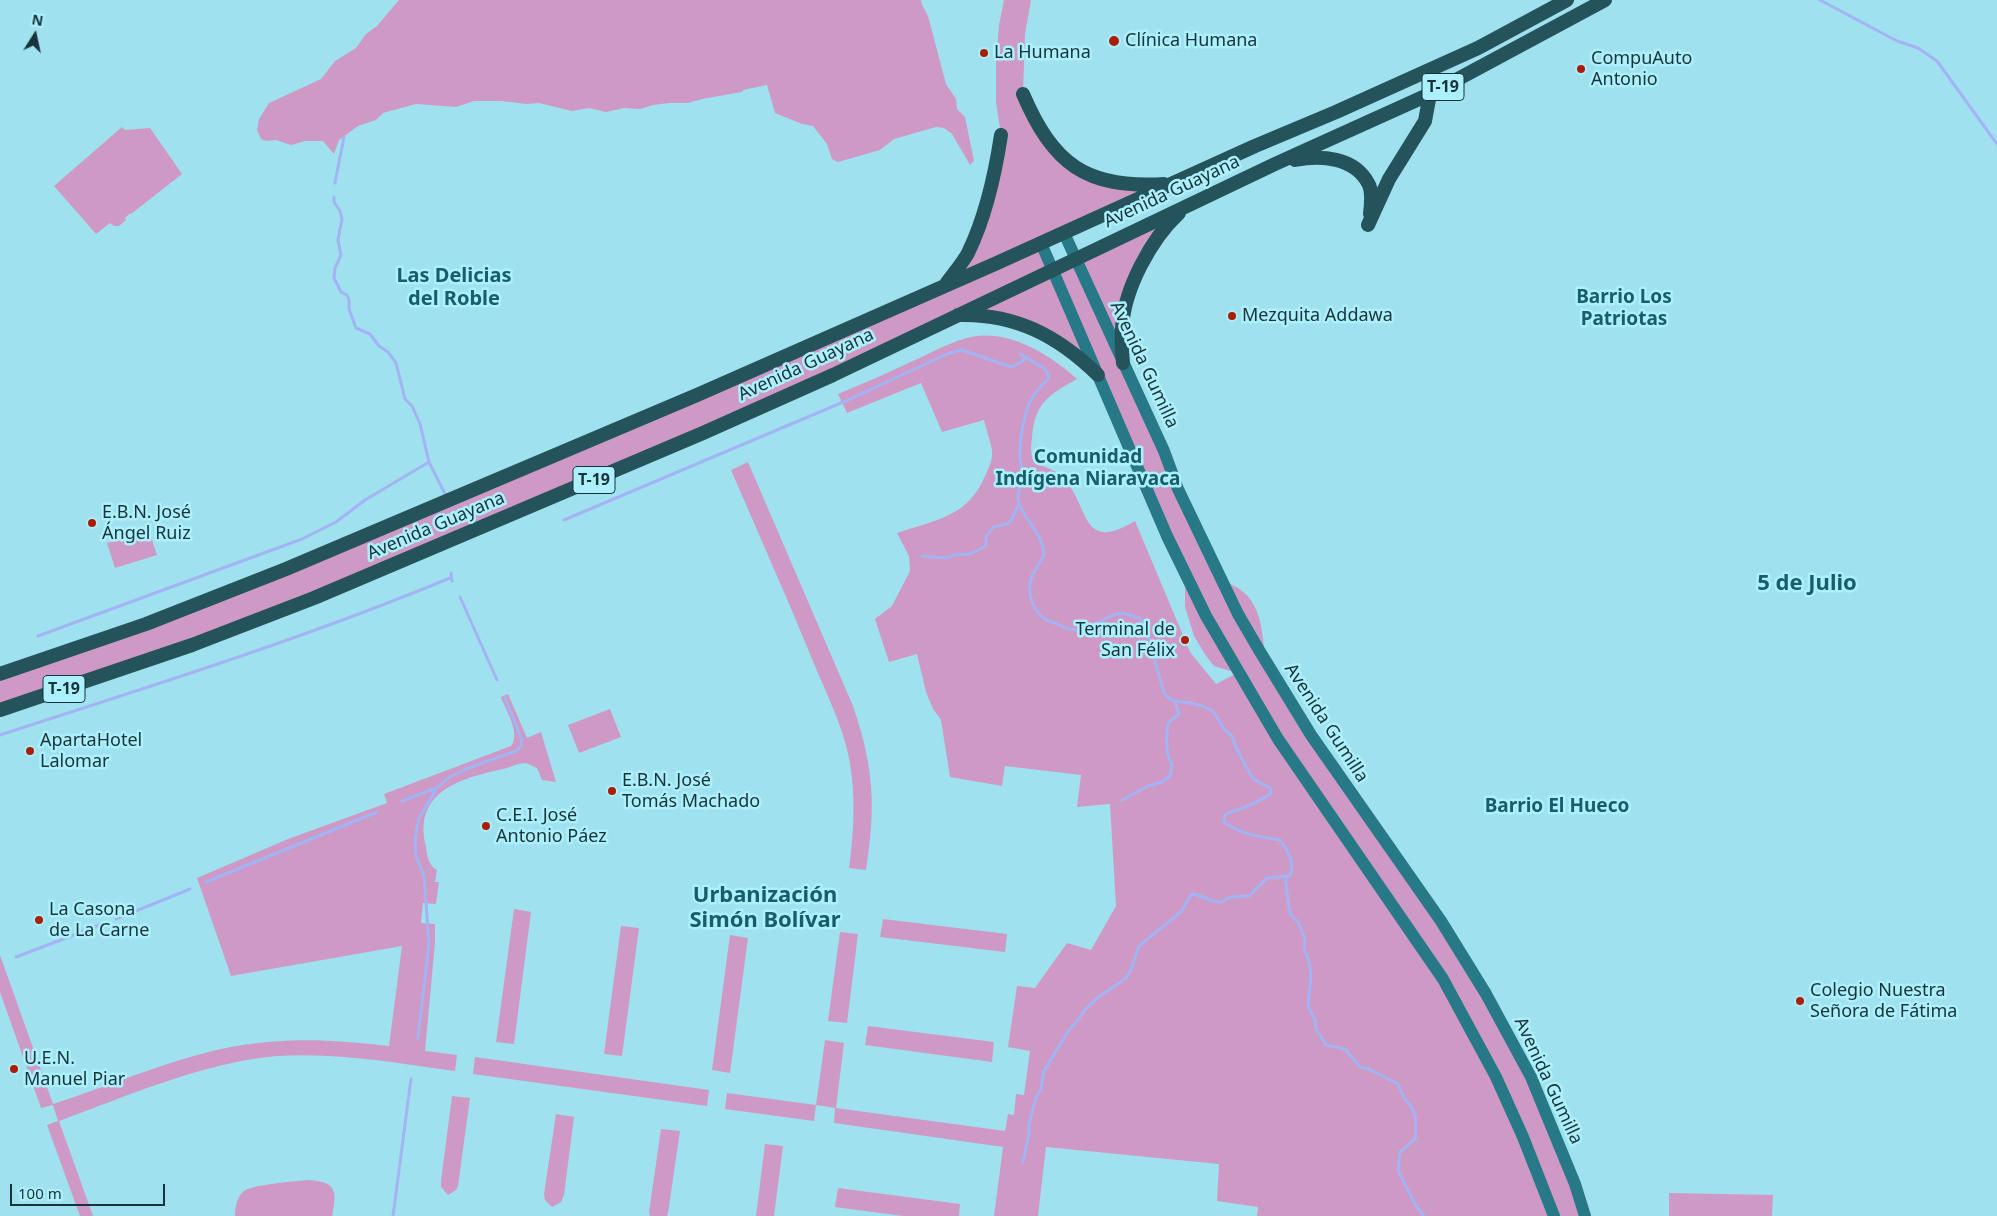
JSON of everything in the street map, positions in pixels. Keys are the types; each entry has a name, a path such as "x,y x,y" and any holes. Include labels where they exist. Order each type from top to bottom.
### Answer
{"highway":[{"name":"Avenida Guayana","path":"0,674 146,624 286,569 697,395 944,287 1478,48 1567,0"},
{"name":"Avenida Guayana","path":"0,710 192,645 314,598 703,433 833,375 1275,164 1430,94 1605,0"},
{"path":"1022,94 1044,137 1055,150 1081,171 1113,183 1126,185 1175,183"},
{"path":"1275,164 1311,157 1334,159 1356,169 1369,184 1372,201 1368,225 1389,179 1425,121 1430,94"},
{"path":"944,287 968,254 997,166 1001,135"},
{"path":"1123,363 1122,327 1124,311 1136,279 1155,240 1163,229 1188,205"},
{"path":"955,316 975,315 1001,318 1024,326 1068,348 1098,375"}],"main road":[{"name":"Avenida Gumilla","path":"1064,233 1164,451 1186,507 1219,575 1259,650 1290,702 1441,921 1502,1023 1531,1077 1585,1216"},
{"path":"1041,243 1168,536 1209,622 1269,724 1309,786 1363,860 1443,979 1496,1077 1523,1137 1554,1216"}],"shaded area":[{"path":"399,0 921,0 928,16 946,84 956,99 957,109 965,117 974,161 970,165 952,134 944,128 936,127 894,139 880,150 838,162 832,159 827,144 813,126 802,124 775,113 767,85 688,103 669,103 640,109 624,108 606,112 589,108 572,111 539,103 527,104 501,101 474,101 456,107 416,104 383,113 376,120 358,126 339,140 334,154 323,141 305,141 291,145 276,140 266,141 261,139 257,130 259,119 269,103 321,79 335,61 356,48 366,34 377,26"},
{"path":"1004,0 1031,0 1025,34 1023,94 1045,137 1098,178 1175,183 1041,243 1052,269 1188,205 1146,256 1121,344 1221,580 1240,589 1249,597 1258,613 1265,660 1499,1016 1585,1216 1257,1216 1258,1207 1217,1201 1219,1164 1046,1147 1038,1216 994,1216 1003,1147 834,1123 835,1108 816,1105 825,1040 844,1043 836,1108 1005,1131 1008,1114 1014,1115 1016,1094 1024,1095 1030,1051 1008,1047 1017,986 1035,988 1067,943 1091,950 1116,906 1110,804 1077,807 1081,775 1005,766 1002,786 950,777 941,720 933,709 926,692 917,654 889,662 875,619 892,606 910,571 909,556 897,533 949,515 960,509 978,490 992,457 984,420 942,432 921,383 847,413 838,394 950,344 971,337 986,336 1015,340 1055,361 1077,379 1051,395 1040,408 1033,426 1031,452 1034,461 1061,476 1070,487 1094,529 1104,532 1117,530 1135,521 1190,652 1216,684 1237,673 1214,666 1194,636 1185,607 1185,574 1098,375 1053,339 969,315 314,598 0,710 0,674 146,624 944,287 968,254 1001,135 996,102 996,63 999,25"},
{"path":"122,127 125,130 150,128 182,174 130,213 119,226 114,226 110,223 96,234 54,186"},
{"path":"748,462 853,706 860,728 869,768 872,807 866,870 849,868 853,827 853,799 849,758 842,732 731,470"},
{"path":"149,531 157,555 115,568 107,543"},
{"path":"508,694 527,738 541,732 556,782 542,780 537,768 526,763 466,779 455,783 438,795 428,808 424,824 428,857 432,866 437,870 435,882 439,882 436,904 423,903 421,923 435,924 425,1051 457,1055 455,1071 344,1057 299,1055 250,1059 166,1081 59,1121 93,1216 80,1216 47,1125 58,1121 53,1105 41,1108 0,992 0,955 53,1104 170,1063 242,1045 261,1042 316,1040 389,1046 402,946 231,976 197,878 288,839 387,803 384,794 511,746 514,741 514,728 501,697"},
{"path":"610,709 621,737 579,753 568,725"},
{"path":"514,909 531,912 514,1044 496,1042"},
{"path":"883,919 1007,934 1005,952 880,937"},
{"path":"621,926 639,928 622,1056 604,1054"},
{"path":"840,932 858,934 847,1023 828,1021"},
{"path":"730,935 748,938 730,1073 712,1070"},
{"path":"868,1026 994,1042 992,1062 865,1045"},
{"path":"475,1057 709,1090 707,1106 473,1074"},
{"path":"727,1093 816,1105 814,1121 725,1109"},
{"path":"452,1096 470,1098 458,1186 456,1190 448,1195 441,1187 441,1181"},
{"path":"556,1114 574,1117 564,1195 561,1202 552,1207 545,1200 544,1194"},
{"path":"661,1129 680,1131 667,1216 650,1216 649,1212"},
{"path":"765,1144 783,1146 774,1216 756,1216"},
{"path":"306,1180 323,1182 332,1188 335,1199 332,1216 235,1216 238,1199 244,1191 265,1185"},
{"path":"838,1188 960,1204 959,1216 903,1216 835,1207"},
{"path":"1669,1193 1773,1195 1772,1216 1669,1216"}],"waterway":[{"path":"1820,0 1897,41 1918,48 1937,61 1997,144"},
{"path":"335,183 344,137"},
{"path":"334,197 334,202 340,211 342,219 338,240 341,255 335,268 334,278 341,292 347,295 349,309 356,328 370,334 396,363 405,399 412,406 420,424 429,462 446,496"},
{"path":"564,520 848,400 947,354 962,350 1011,367 1022,362 1026,357"},
{"path":"1020,354 1045,369 1049,378 1029,404 1023,425 1020,448 1022,473 1018,495 1019,502 1043,546 1044,553 1030,583 1030,593 1035,608 1047,620 1074,630 1084,630 1115,614 1124,613 1139,618 1146,625 1148,636 1154,646 1155,661 1164,693 1171,700 1200,705 1213,711 1224,729 1232,736 1237,750 1253,779 1270,788 1271,793 1262,799 1244,808 1227,813 1224,817 1224,822 1243,832 1280,840 1288,853 1292,866 1290,876 1267,878 1249,896 1230,897 1222,902 1213,901 1195,894 1191,895 1182,911 1139,946 1131,970 1126,978 1096,999 1084,1011 1069,1030 1044,1071 1041,1089 1036,1097 1029,1125 1023,1162"},
{"path":"38,636 302,539 336,522 365,500 429,462"},
{"path":"922,556 946,558 954,555 970,554 986,546 986,537 993,527 1009,523 1019,504"},
{"path":"451,573 452,581"},
{"path":"0,735 283,642 450,578"},
{"path":"460,597 497,680"},
{"path":"418,1038 429,944 424,875 416,856 415,839 419,818 437,788 448,778 466,769 516,751 521,746 522,740 505,698"},
{"path":"1122,800 1148,786 1162,782 1170,776 1172,765 1167,750 1167,733 1168,723 1179,714 1175,701"},
{"path":"402,801 436,788"},
{"path":"206,882 377,812"},
{"path":"1286,878 1290,912 1298,922 1305,939 1304,949 1309,961 1311,976 1308,1006 1315,1020 1316,1029 1326,1045 1345,1049 1360,1067 1369,1069 1398,1084 1415,1115 1415,1139 1400,1152 1398,1171 1416,1206 1424,1216"},
{"path":"116,919 190,889"},
{"path":"16,957 100,925"},
{"path":"393,1216 411,1079"}],"place":[{"name":"Clínica Humana","path":"1114,41"},
{"name":"La Humana","path":"984,53"},
{"name":"CompuAuto Antonio","path":"1581,69"},
{"name":"Mezquita Addawa","path":"1232,316"},
{"name":"E.B.N. José Ángel Ruiz","path":"92,523"},
{"name":"Terminal de San Félix","path":"1185,640"},
{"name":"ApartaHotel Lalomar","path":"30,751"},
{"name":"E.B.N. José Tomás Machado","path":"612,791"},
{"name":"C.E.I. José Antonio Páez","path":"486,826"},
{"name":"La Casona de La Carne","path":"39,920"},
{"name":"Colegio Nuestra Señora de Fátima","path":"1800,1001"},
{"name":"U.E.N. Manuel Piar","path":"14,1069"}],"district":[{"name":"Las Delicias del Roble","path":"454,288"},
{"name":"Barrio Los Patriotas","path":"1624,309"},
{"name":"Comunidad Indígena Niaravaca","path":"1088,469"},
{"name":"5 de Julio","path":"1807,584"},
{"name":"Barrio El Hueco","path":"1557,807"},
{"name":"Urbanización Simón Bolívar","path":"765,908"}]}
